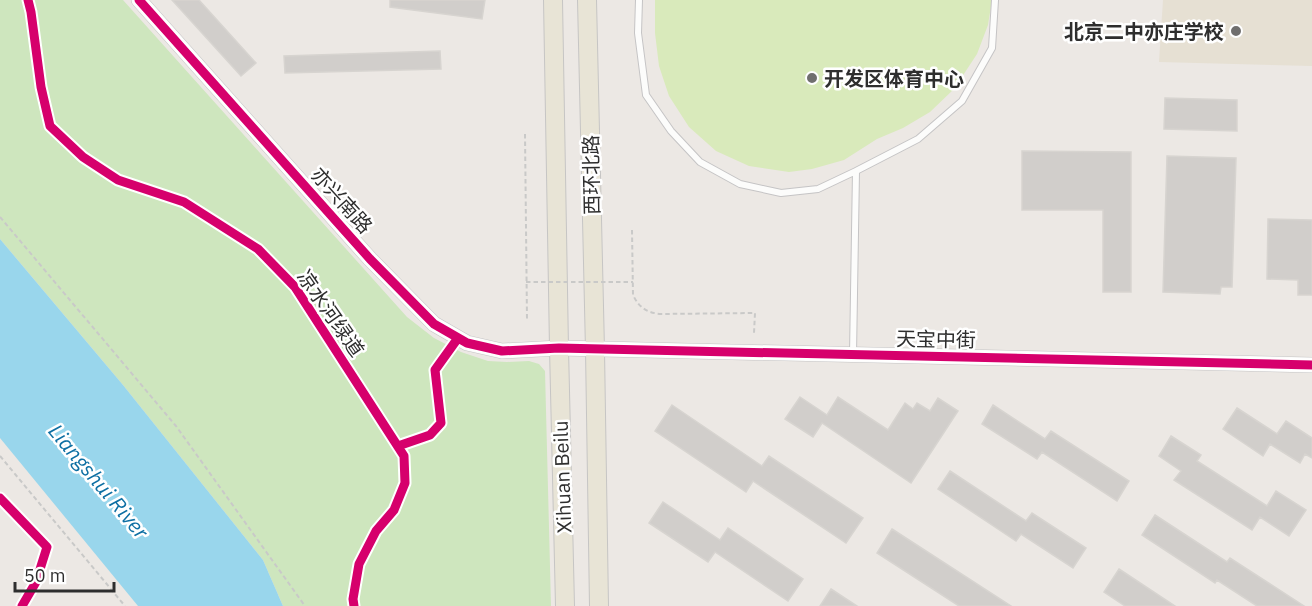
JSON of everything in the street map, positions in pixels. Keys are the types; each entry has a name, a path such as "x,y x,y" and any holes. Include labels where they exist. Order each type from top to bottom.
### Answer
{"main road":[{"name":"西环北路","path":"553,0 559,348"},
{"name":"西环北路","path":"587,0 595,350"},
{"name":"Xihuan Beilu","path":"559,348 565,606"},
{"name":"Xihuan Beilu","path":"595,350 599,606"}],"street":[{"name":"亦兴南路","path":"139,0 370,259 434,324 467,343 502,351 559,348"},
{"name":"天宝中街","path":"559,348 1312,365"}],"lane":[{"path":"639,0 638,33 646,95 671,131 700,162 740,184 781,193 818,189 856,171 918,139 962,101 992,48 995,0"},
{"path":"853,355 856,171"}],"path":[{"path":"525,134 527,320"},
{"path":"0,217 176,426 305,606"},
{"path":"632,230 633,295 637,304 644,310 661,315 755,313 754,333"},
{"path":"526,282 633,282"},
{"path":"0,456 125,606"}],"shaded area":[{"name":"北京二中亦庄学校","path":"1163,0 1312,0 1312,66 1159,62"}],"green space":[{"path":"0,0 123,0 407,317 434,338 461,352 488,361 529,361 539,364 545,371 551,606 283,606 263,560 123,385 0,239"},
{"name":"开发区体育中心","path":"655,0 992,0 988,25 977,54 954,89 930,112 903,128 877,139 844,160 812,169 789,172 749,166 716,151 689,127 669,96 659,66 655,33"}],"water":[{"name":"Liangshui River","path":"0,239 123,385 263,560 283,606 138,606 0,438"}],"building":[{"path":"172,0 199,0 256,63 241,76"},
{"path":"390,0 485,0 482,19 390,7"},
{"path":"440,51 441,69 285,73 284,56"},
{"path":"1165,98 1237,100 1237,131 1164,129"},
{"path":"1022,151 1131,152 1131,292 1103,292 1103,210 1022,210"},
{"path":"1167,156 1236,158 1232,287 1221,287 1220,294 1163,292"},
{"path":"1268,219 1312,220 1312,295 1298,295 1298,280 1267,279"},
{"path":"800,397 827,415 838,397 888,430 905,403 913,409 917,403 930,411 938,398 958,411 911,483 822,423 813,437 785,419"},
{"path":"672,405 762,466 769,456 863,518 846,543 753,481 746,492 655,431"},
{"path":"993,405 1045,439 1051,431 1129,481 1117,501 1042,452 1037,459 982,424"},
{"path":"1237,408 1277,434 1286,421 1312,438 1312,458 1305,454 1300,463 1270,444 1263,456 1223,429"},
{"path":"1171,436 1201,455 1197,461 1267,506 1276,491 1306,510 1289,536 1260,517 1252,530 1174,480 1181,471 1159,456"},
{"path":"950,471 1026,521 1032,513 1086,548 1073,568 1021,534 1016,541 938,489"},
{"path":"663,502 720,540 728,528 803,579 788,601 715,552 708,562 649,523"},
{"path":"1155,515 1227,562 1230,558 1304,606 1257,606 1217,580 1215,583 1142,535"},
{"path":"892,529 1011,606 959,606 877,553"},
{"path":"1119,569 1175,606 1125,606 1104,592"},
{"path":"831,589 857,606 820,606"}],"cycle path":[{"name":"凉水河绿道","path":"28,0 41,87 50,126 83,157 118,180 184,202 258,249 295,287 404,456 405,483 394,510 376,531 359,564 353,599 354,606"},
{"path":"139,0 370,259 434,324 467,343 502,351 559,348 1312,365"},
{"path":"398,446 430,435 441,423 435,370 458,338"},
{"path":"0,498 47,547 36,582 22,606"}],"place":[{"name":"北京二中亦庄学校","path":"1236,31"},
{"name":"开发区体育中心","path":"812,78"}]}
